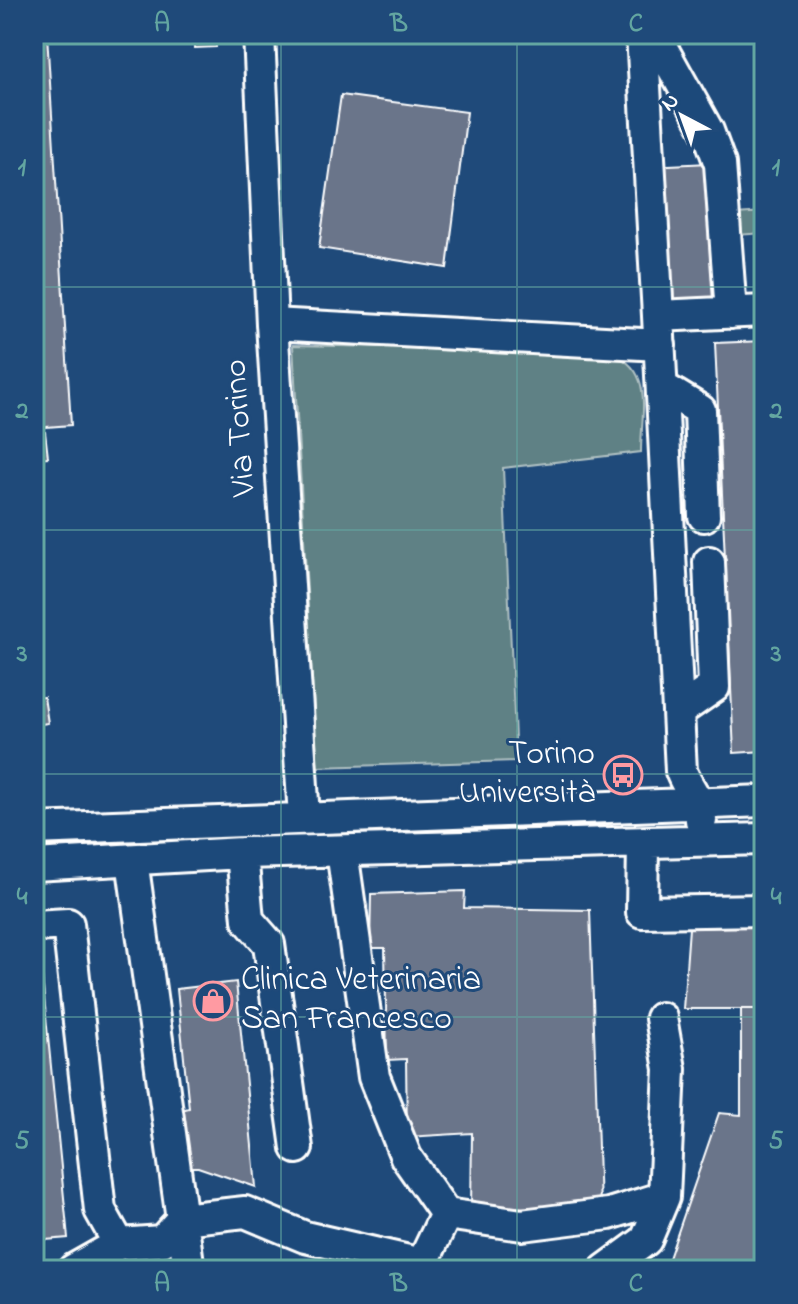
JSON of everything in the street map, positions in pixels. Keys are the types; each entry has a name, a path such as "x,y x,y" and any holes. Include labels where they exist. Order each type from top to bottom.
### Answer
{"street":[{"name":"Via Torino","path":"259,34 272,324 304,817"},
{"path":"642,34 681,771 700,804 702,842"},
{"path":"658,34 663,50 708,131 720,164 731,313"},
{"path":"272,324 659,331 731,313 764,311"},
{"path":"662,387 700,410 704,516"},
{"path":"678,712 714,687 709,562"},
{"path":"34,829 764,801"},
{"path":"34,865 242,853 764,839"},
{"path":"643,843 642,912 764,910"},
{"path":"342,851 374,1077 406,1157 446,1214 522,1225 609,1214 664,1197"},
{"path":"242,853 248,920 269,944 297,1148"},
{"path":"132,860 189,1270"},
{"path":"34,926 68,924 100,1210 112,1257"},
{"path":"605,1270 646,1240 664,1197 670,1069 661,1018"},
{"path":"73,1270 162,1241 182,1219 245,1212 305,1237 422,1264 446,1214"}],"green space":[{"path":"764,212 764,233 737,235 736,214"},
{"path":"293,345 605,352 621,358 639,378 643,405 641,452 503,468 516,761 317,767"}],"building":[{"path":"34,34 47,34 71,425 34,428"},
{"path":"194,34 216,34 216,47 195,48"},
{"path":"341,95 467,112 447,268 319,248"},
{"path":"709,163 716,299 657,303 649,166"},
{"path":"764,341 764,751 734,753 715,343"},
{"path":"34,432 45,432 48,457 34,458"},
{"path":"44,697 48,723 34,725 34,698"},
{"path":"465,891 464,908 590,910 600,1207 471,1208 472,1133 407,1137 406,1059 387,1060 385,948 370,948 371,894"},
{"path":"764,926 764,1009 683,1009 689,928"},
{"path":"34,946 39,946 68,1238 34,1241"},
{"path":"236,982 256,1187 198,1167 186,1167 181,1110 189,1108 177,989"},
{"path":"741,1009 764,1009 764,1270 665,1270 719,1113 741,1115"},
{"path":"152,1262 153,1270 118,1270 117,1266"}],"place":[{"name":"Torino Università","path":"623,775"},
{"name":"Clinica Veterinaria San Francesco","path":"213,1001"}]}
